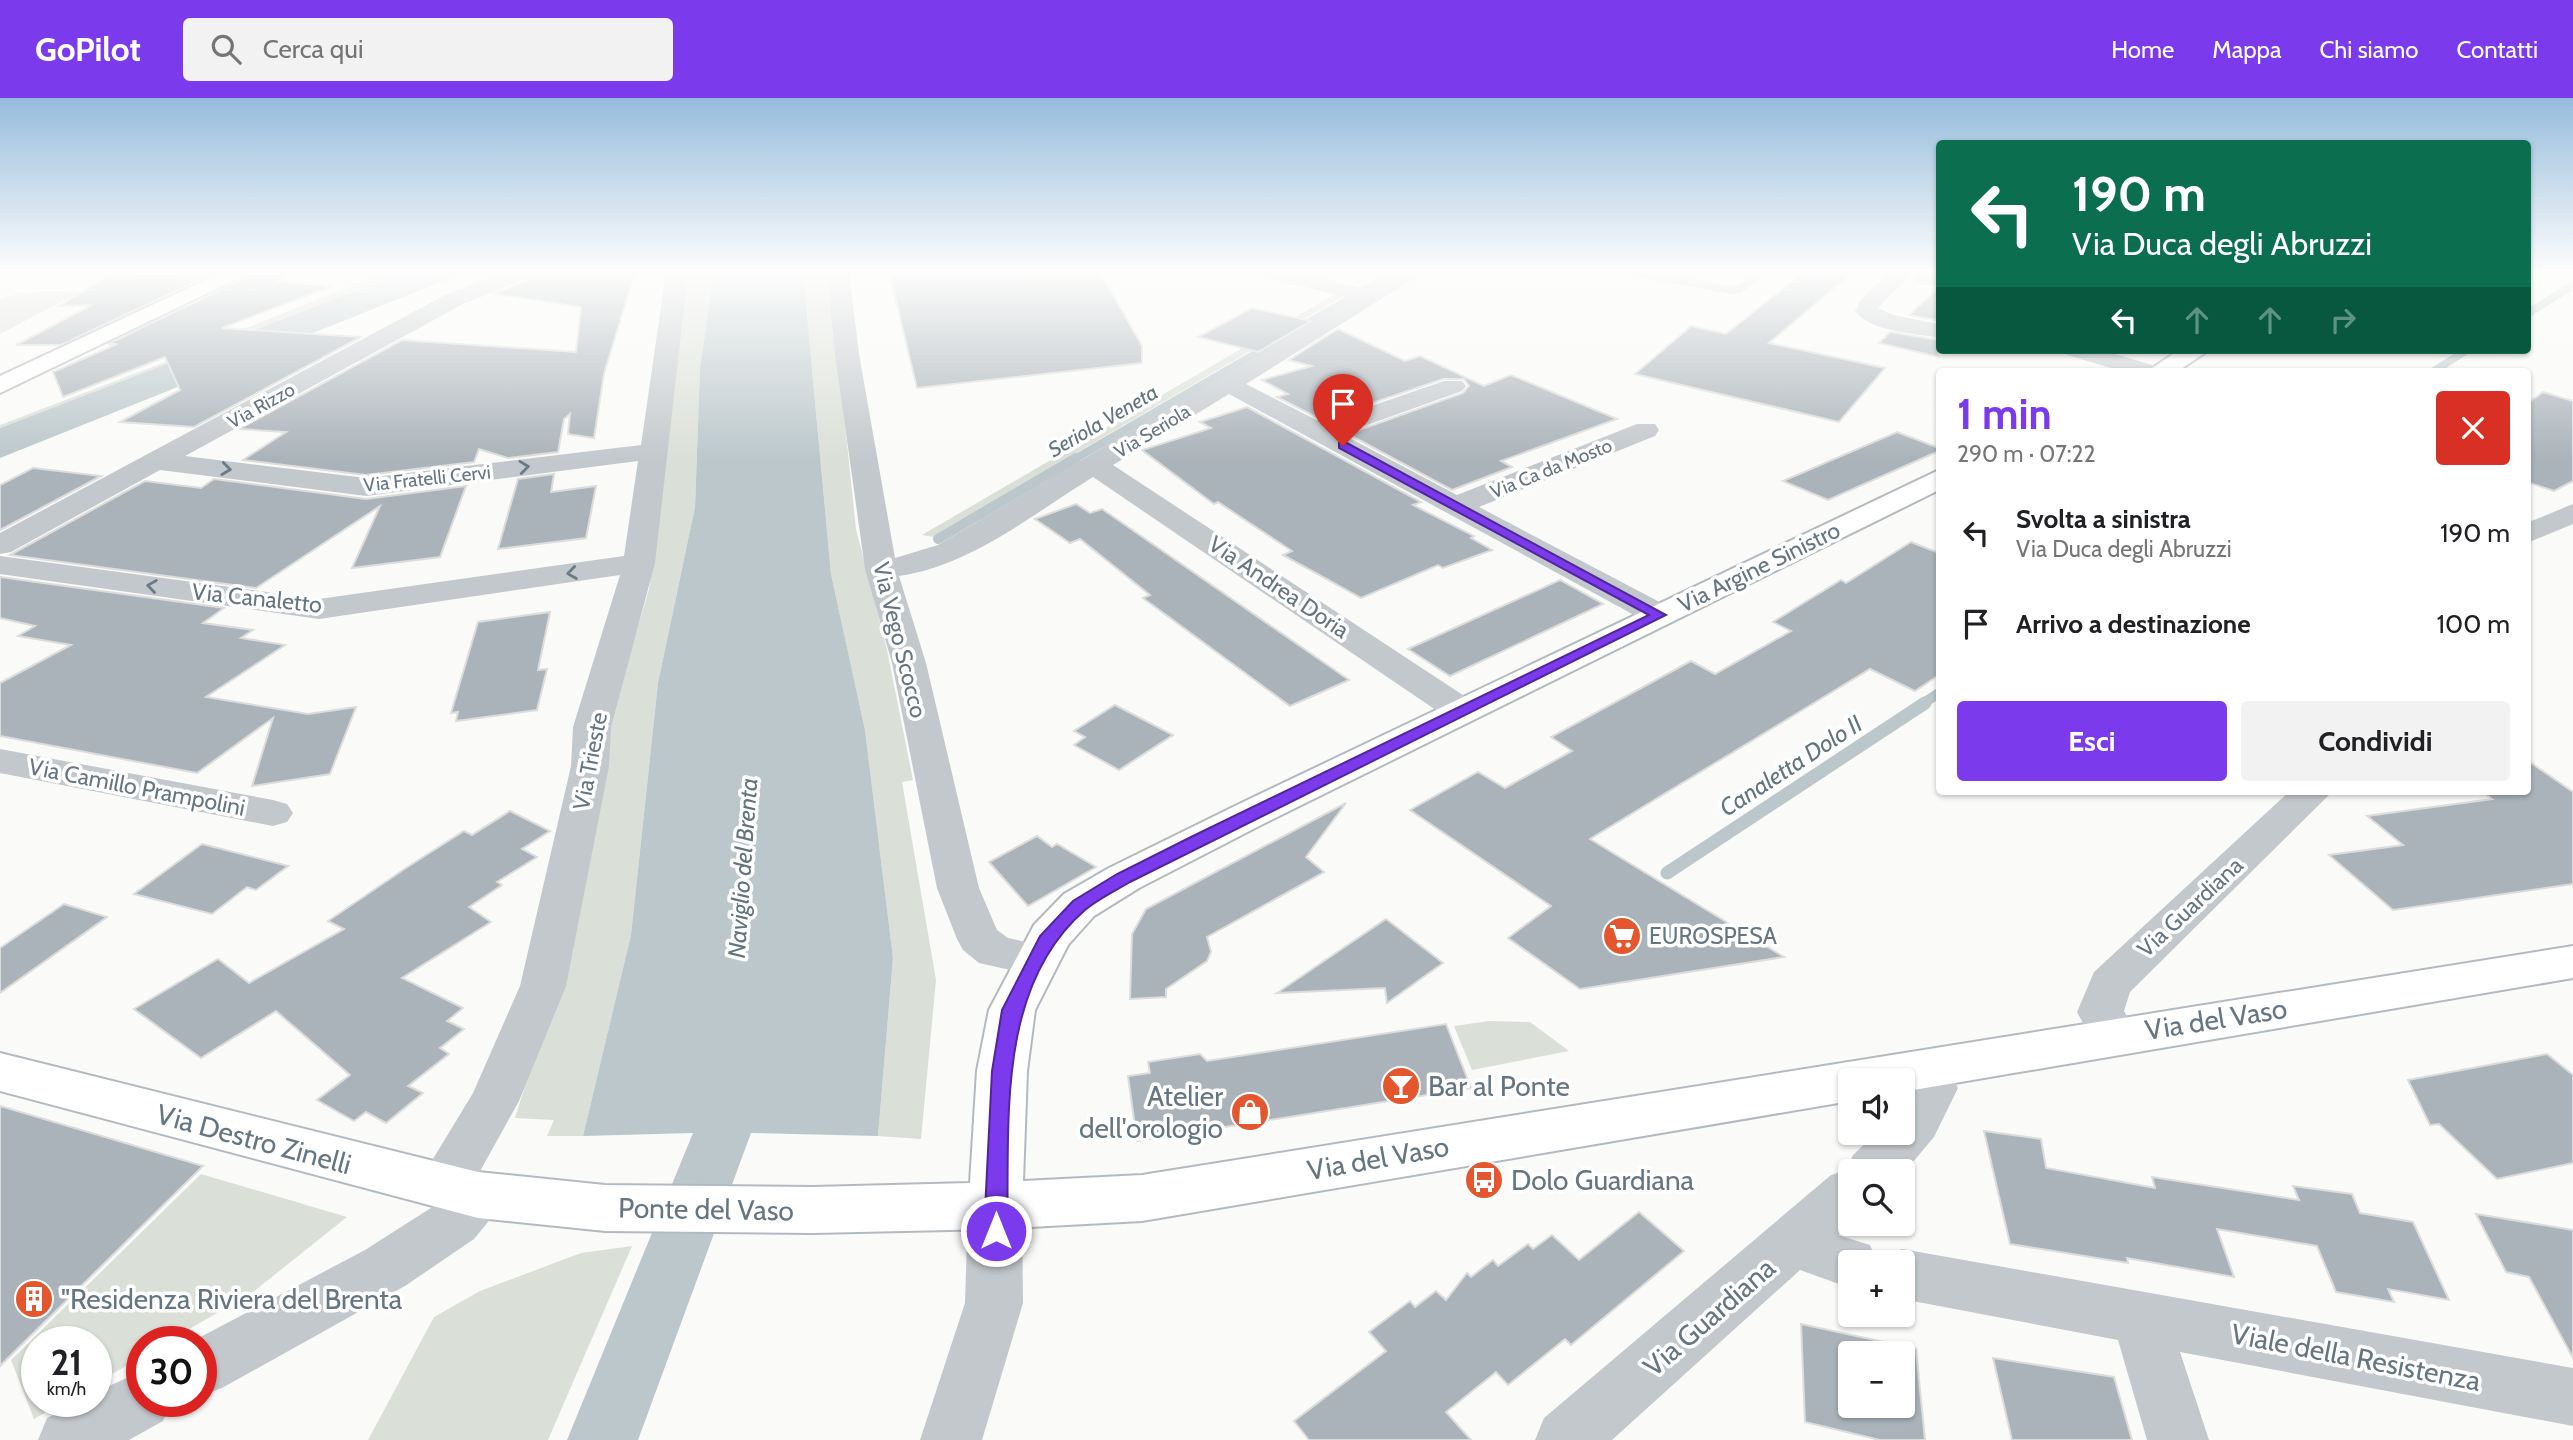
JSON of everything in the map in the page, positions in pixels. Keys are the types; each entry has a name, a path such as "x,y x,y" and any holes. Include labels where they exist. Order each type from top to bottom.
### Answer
{"main road":[{"path":"0,385 109,335"},
{"path":"2165,368 2190,354"},
{"name":"Via Argine Sinistro","path":"995,1206 1002,1071 1012,1010 1050,936 1079,905 1124,878 1936,480"},
{"name":"Via del Vaso","path":"1915,1071 2114,1036 2573,962"},
{"name":"Via Destro Zinelli","path":"0,1072 477,1193"},
{"name":"Via del Vaso","path":"904,1207 995,1206 1142,1198 1838,1083"},
{"name":"Ponte del Vaso","path":"477,1193 605,1208 813,1210 904,1207"}],"street":[{"name":"Via Rizzo","path":"0,545 390,335"},
{"name":"Via Trieste","path":"217,1359 385,1268 455,1222 477,1193 494,1101 543,986 590,766 592,727 639,563 669,335"},
{"name":"Via Vego Scocco","path":"845,335 881,569 909,663 933,781 967,914 979,939 996,952 1037,960"},
{"name":"Via Seriola","path":"881,569 916,564 949,552 1095,466 1307,335"},
{"path":"2088,354 2137,368"},
{"path":"1228,384 1659,615"},
{"path":"1320,433 1453,386"},
{"name":"Via Ca da Mosto","path":"1455,506 1646,430"},
{"name":"Via Fratelli Cervi","path":"158,461 366,487 655,451"},
{"name":"Via Andrea Doria","path":"1095,466 1462,711"},
{"path":"2531,532 2573,513"},
{"name":"Via Canaletto","path":"0,565 319,609 639,563"},
{"name":"Via Camillo Prampolini","path":"0,761 273,813"},
{"name":"Via Guardiana","path":"2114,1036 2100,1012 2110,984 2309,795"},
{"path":"1884,1159 1913,1129 1927,1106 1933,1088 1923,1070"},
{"name":"Via Guardiana","path":"1566,1440 1838,1202"},
{"path":"951,1440 994,1303 995,1206"},
{"path":"1799,1238 1823,1255 1838,1259"},
{"name":"Viale della Resistenza","path":"1915,1276 2573,1397"},
{"path":"2140,1317 2178,1440"},
{"path":"69,1440 126,1410"}],"shaded area":[{"path":"242,335 0,428 0,425"},
{"path":"679,335 705,335 700,368 695,507 658,683 631,935 583,1136 547,1136 554,1120 515,1118 580,910 611,718 649,589"},
{"path":"809,335 836,335 856,529 887,650 913,780 902,782 936,980 921,1139 878,1136 893,958 865,730 831,574"},
{"path":"1265,335 1278,335 933,537 922,535"},
{"path":"1489,1021 1530,1022 1569,1051 1472,1070 1454,1026"},
{"path":"201,1174 347,1217 253,1292 195,1326 126,1326 126,1366 112,1374 112,1326 46,1326"},
{"path":"632,1246 548,1440 368,1440 434,1317 480,1291 581,1253"},
{"path":"21,1350 21,1386 11,1360"}],"water":[{"path":"242,335 309,335 0,458 0,428"},
{"name":"Naviglio del Brenta","path":"705,335 809,335 831,574 865,730 893,958 878,1136 751,1133 638,1440 567,1440 693,1133 583,1136 631,935 658,683 695,507 700,368"}],"building":[{"path":"36,335 83,335 61,345 16,345"},
{"path":"127,335 361,337 194,427 120,422 180,390 165,357 63,397 53,372 117,344 108,344"},
{"path":"578,335 616,335 604,374 594,438 568,434 570,414 564,419 558,452 508,458 479,449 474,462 366,475 243,460 286,432 239,429 402,340 576,352"},
{"path":"904,335 1136,335 1142,346 1142,363 917,388"},
{"path":"1202,335 1288,335 1258,352 1198,337"},
{"path":"1329,335 1350,335 1405,361 1420,356 1484,386 1511,375 1617,419 1501,461 1512,467 1452,490 1348,434 1463,393 1469,386 1464,379 1443,379 1322,420 1277,397 1288,394 1262,380 1312,366 1289,360"},
{"path":"1681,335 1779,335 1769,343 1885,368 1839,422 1635,374"},
{"path":"1887,335 1936,340 1936,354 1939,354 1939,357 1879,343"},
{"path":"2543,392 2573,401 2573,481 2554,491 2531,483 2531,401"},
{"path":"1247,407 1421,502 1413,505 1474,536 1471,538 1492,550 1443,568 1438,565 1361,598 1283,555 1292,551 1218,502 1214,504 1142,450 1211,428 1200,422"},
{"path":"1897,432 1936,447 1936,452 1828,500 1783,481"},
{"path":"33,468 101,476 0,530 0,485"},
{"path":"554,474 551,492 596,486 586,538 498,549 518,479"},
{"path":"214,479 366,499 466,486 440,557 352,568 380,506 256,588 10,555 145,481 201,488"},
{"path":"1076,504 1090,513 1102,509 1349,680 1290,706 1143,598 1150,595 1080,539 1070,543 1035,519"},
{"path":"1911,542 1936,552 1936,677 1915,691 1870,669 1590,839 1784,957 1580,989 1508,938 1551,906 1410,810 1478,772 1505,788 1572,751 1551,737 1691,661 1715,674 1791,631 1773,622 1841,580 1846,583"},
{"path":"0,577 224,608 203,623 253,630 241,638 285,645 206,697 308,714 356,707 330,774 252,786 273,718 197,773 0,736 0,683 71,645 18,636 35,626 0,618"},
{"path":"1560,580 1603,604 1450,676 1408,649"},
{"path":"550,612 538,670 547,669 537,710 456,721 458,712 451,713 478,622"},
{"path":"1115,705 1173,735 1119,770 1074,745 1085,737 1074,731"},
{"path":"2531,763 2573,792 2573,884 2393,910 2329,855 2403,845 2367,816 2492,799 2487,795 2531,795"},
{"path":"1346,803 1306,857 1324,872 1207,937 1211,952 1207,961 1166,989 1166,997 1130,999 1132,934 1146,909"},
{"path":"510,811 550,831 522,849 537,857 497,882 502,885 469,907 491,922 402,978 463,1008 447,1021 464,1029 440,1048 449,1054 408,1086 423,1093 386,1123 366,1112 354,1121 317,1100 350,1075 276,1011 201,1058 134,1009 218,959 249,983 344,929 328,921 406,868 464,831 472,835"},
{"path":"1037,836 1052,847 1057,844 1096,867 1028,906 989,862"},
{"path":"202,844 288,866 256,890 247,887 212,914 134,894"},
{"path":"64,904 107,917 0,993 0,948"},
{"path":"1386,919 1443,963 1387,1003 1385,988 1277,993"},
{"path":"1446,1024 1471,1088 1137,1141 1128,1076 1150,1073 1148,1062 1200,1054 1207,1061"},
{"path":"2547,1054 2573,1075 2573,1163 2497,1179 2439,1124 2430,1125 2408,1080"},
{"name":"\"Residenza Riviera del Brenta","path":"0,1106 203,1166 41,1326 21,1326 21,1345 0,1366"},
{"path":"1984,1131 2041,1139 2046,1168 2155,1188 2152,1177 2299,1200 2293,1186 2352,1194 2360,1213 2413,1222 2449,1300 2388,1289 2394,1302 2336,1292 2317,1246 2217,1229 2234,1277 2127,1258 2128,1263 2010,1244"},
{"path":"1639,1212 1684,1251 1571,1345 1565,1339 1508,1385 1496,1372 1446,1412 1471,1440 1309,1440 1294,1421 1386,1351 1369,1332 1410,1301 1415,1307 1436,1291 1446,1300 1467,1273 1471,1277 1493,1260 1498,1266 1528,1244 1533,1249 1552,1235 1579,1260"},
{"path":"2476,1214 2573,1230 2573,1358 2529,1277 2506,1272"},
{"path":"1801,1324 1879,1341 1838,1341 1838,1418 1915,1418 1916,1349 1925,1440 1880,1440 1805,1422"},
{"path":"1993,1358 2114,1377 2132,1440 2012,1440"}],"waterway":[{"name":"Seriola Veneta","path":"1073,460 1288,335"},
{"name":"Canaletta Dolo II","path":"2439,368 2461,354"},
{"name":"Seriola Veneta","path":"938,539 1076,458"},
{"name":"Canaletta Dolo II","path":"1922,704 1936,695"},
{"name":"Canaletta Dolo II","path":"1667,873 1925,703"}],"place":[{"name":"EUROSPESA","path":"1622,936"},
{"name":"Bar al Ponte","path":"1401,1086"},
{"name":"Atelier dell'orologio","path":"1250,1112"},
{"name":"Dolo Guardiana","path":"1484,1180"},
{"name":"\"Residenza Riviera del Brenta","path":"34,1299"}],"route":[{"path":"996,1231 998,1122 1002,1071 1012,1010 1050,936 1079,905 1124,878 1199,840 1566,663 1659,615 1343,446"}]}
